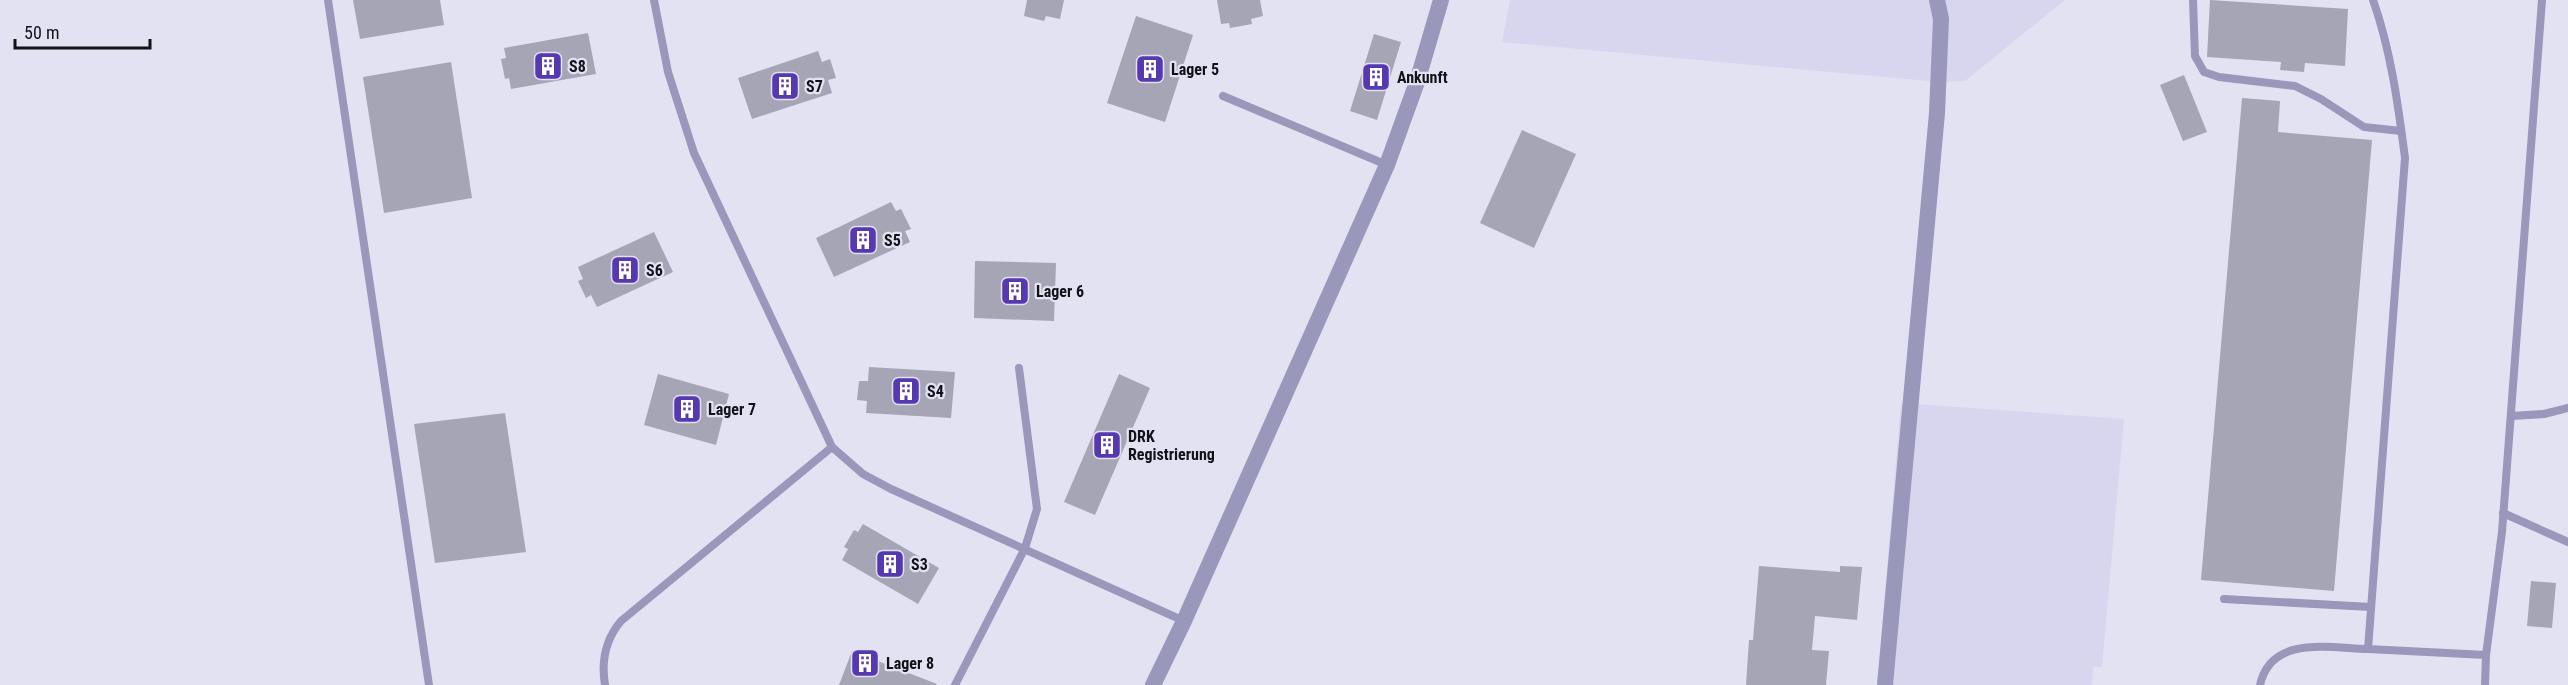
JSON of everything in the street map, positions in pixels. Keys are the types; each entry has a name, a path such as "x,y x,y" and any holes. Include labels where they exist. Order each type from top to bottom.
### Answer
{"street":[{"path":"1153,685 1184,621 1387,165 1417,82 1441,0"},
{"path":"1885,685 1937,113 1941,19 1937,0"}],"lane":[{"path":"328,0 429,685"},
{"path":"654,0 668,72 694,153 832,447 863,474 891,489 1184,621"},
{"path":"2193,0 2195,56 2204,72 2218,77 2295,86 2321,99 2364,127 2401,131"},
{"path":"2368,649 2404,158 2395,87 2383,29 2373,0"},
{"path":"2485,685 2486,655 2503,513 2542,0"},
{"path":"1223,96 1387,165"},
{"path":"955,685 1024,548 1037,509 1019,368"},
{"path":"2511,416 2544,414 2568,408"},
{"path":"605,685 603,667 606,647 621,621 832,447"},
{"path":"2503,513 2568,542"},
{"path":"2224,599 2371,607"},
{"path":"2260,685 2268,664 2278,656 2297,648 2486,655"}],"shaded area":[{"path":"1510,0 2065,0 1965,81 1940,82 1502,42"},
{"path":"1901,403 2124,419 2102,667 2093,667 2092,685 1877,685"}],"building":[{"path":"353,0 440,0 444,25 360,39"},
{"path":"1027,0 1064,0 1060,19 1046,16 1044,21 1024,16"},
{"path":"1217,0 1260,0 1263,16 1251,19 1252,24 1230,28 1229,23 1221,24"},
{"path":"2210,0 2348,9 2345,66 2305,63 2304,72 2280,70 2281,62 2207,57"},
{"name":"Lager 5","path":"1136,16 1193,35 1165,122 1107,103"},
{"name":"S8","path":"588,33 596,74 511,89 509,78 505,79 501,59 506,58 504,48"},
{"name":"Ankunft","path":"1374,34 1401,42 1377,120 1350,111"},
{"name":"S7","path":"818,51 822,62 830,59 836,78 828,80 832,93 752,119 738,78"},
{"path":"451,62 472,198 384,213 363,77"},
{"path":"2184,75 2207,132 2183,141 2160,85"},
{"path":"2242,98 2280,101 2278,132 2372,140 2334,591 2201,580"},
{"path":"1522,130 1576,154 1534,248 1480,223"},
{"name":"S5","path":"891,202 896,211 901,209 911,229 905,231 910,242 834,277 816,238"},
{"name":"S6","path":"654,232 673,272 597,307 591,295 586,298 578,281 583,279 578,267"},
{"name":"Lager 6","path":"975,261 1056,263 1054,321 974,318"},
{"name":"S4","path":"869,367 955,372 951,418 866,413 867,401 857,400 859,381 868,381"},
{"name":"Lager 7","path":"658,374 729,394 716,445 644,425"},
{"name":"DRK Registrierung","path":"1119,374 1150,388 1095,515 1064,502"},
{"path":"505,413 526,552 435,563 414,424"},
{"name":"S3","path":"863,524 939,568 918,604 842,560 848,549 844,547 854,530 858,532"},
{"path":"1759,566 1840,572 1840,566 1862,567 1857,620 1815,616 1812,650 1829,651 1826,685 1746,685 1749,640 1753,640"},
{"path":"2531,581 2556,583 2552,628 2527,626"},
{"name":"Lager 8","path":"852,651 937,684 839,685"}],"place":[{"name":"S8","path":"548,66"},
{"name":"Lager 5","path":"1150,69"},
{"name":"Ankunft","path":"1376,77"},
{"name":"S7","path":"785,86"},
{"name":"S5","path":"863,240"},
{"name":"S6","path":"625,270"},
{"name":"Lager 6","path":"1015,291"},
{"name":"S4","path":"906,391"},
{"name":"Lager 7","path":"687,409"},
{"name":"DRK Registrierung","path":"1107,445"},
{"name":"S3","path":"890,564"},
{"name":"Lager 8","path":"865,663"}]}
